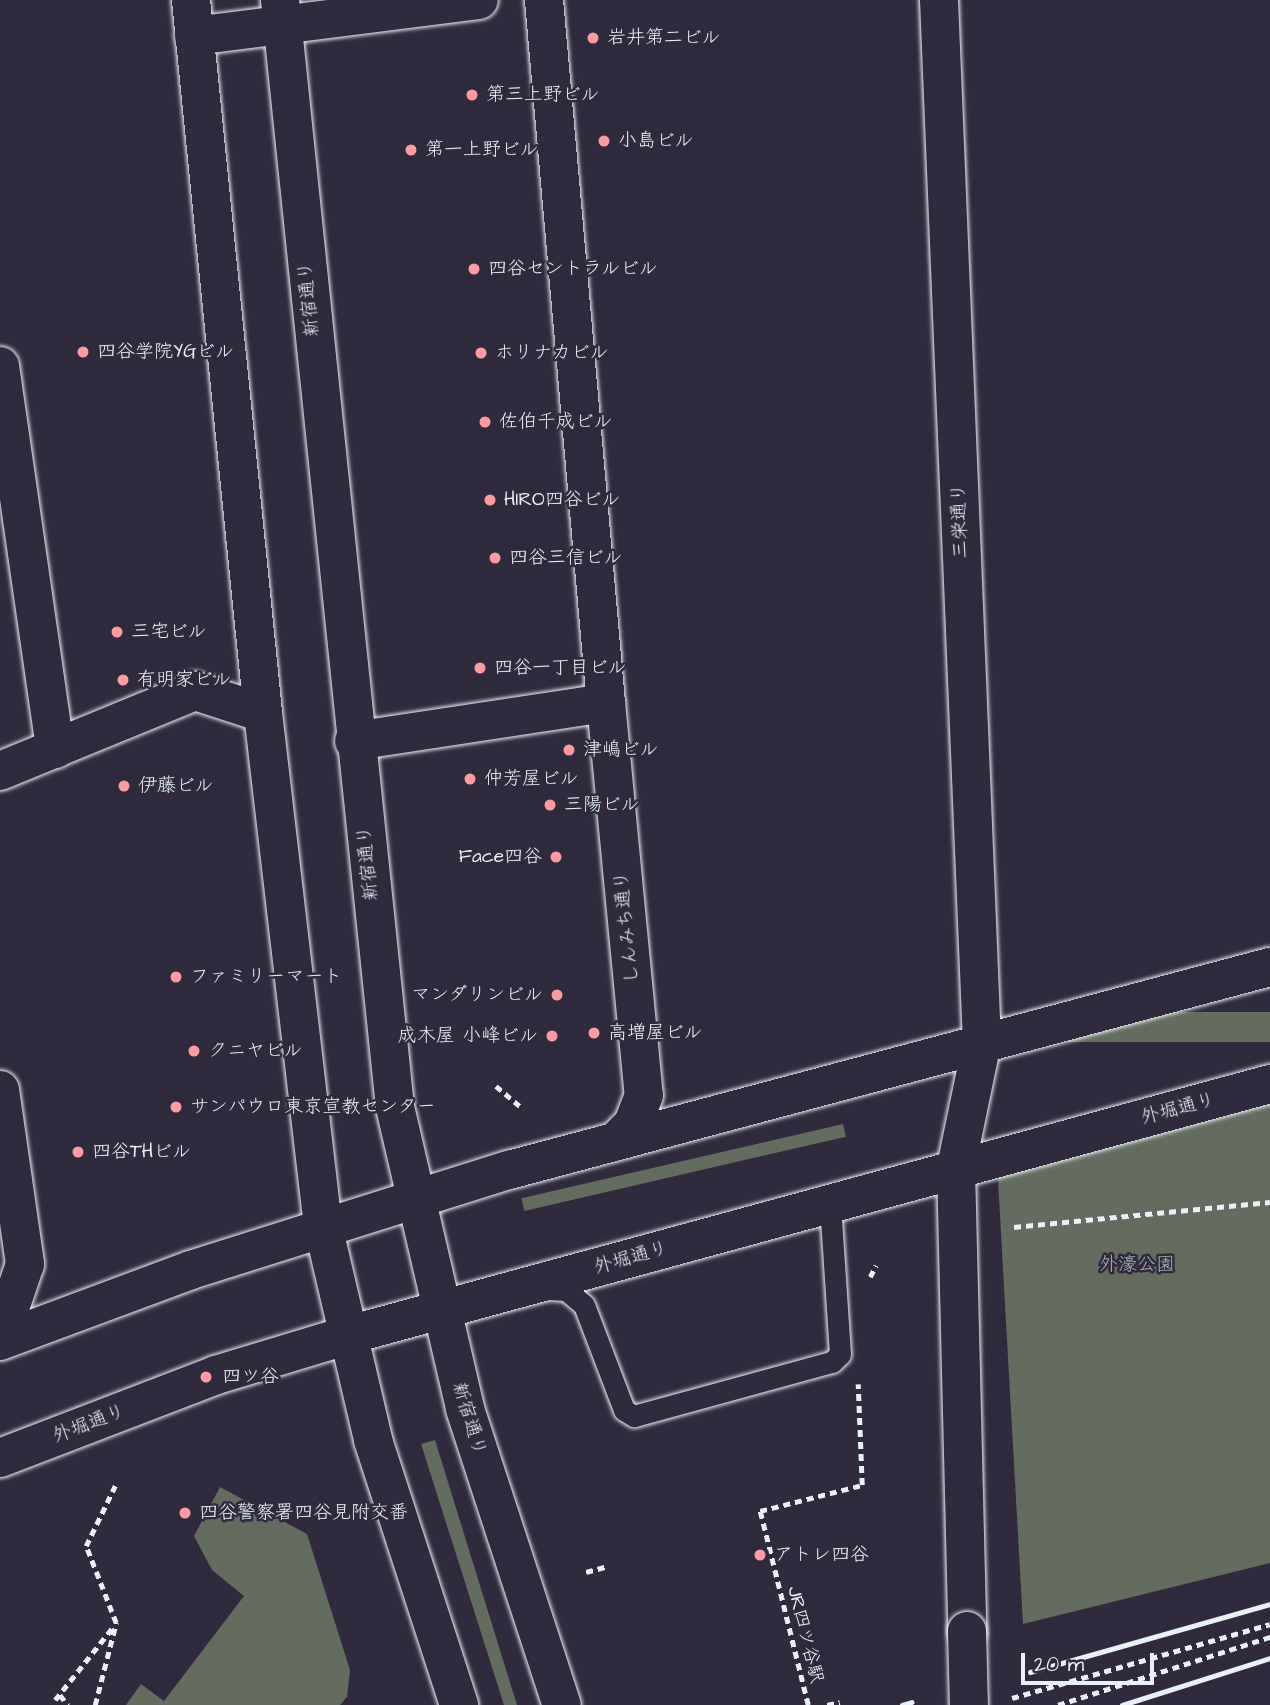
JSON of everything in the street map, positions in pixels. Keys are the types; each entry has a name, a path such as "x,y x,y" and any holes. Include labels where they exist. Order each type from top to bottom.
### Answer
{"main road":[{"path":"459,1705 345,1336 323,1226 263,713 193,18 479,0"},
{"name":"しんみち通り","path":"544,0 606,703 644,1095 633,1124 615,1142"},
{"name":"三栄通り","path":"939,0 982,1042 956,1167 967,1631 984,1703"},
{"name":"新宿通り","path":"281,13 354,741 395,1107 439,1311 562,1705"},
{"path":"0,366 55,749"},
{"path":"0,771 195,691 263,713"},
{"path":"354,741 606,703"},
{"path":"0,1339 323,1226 414,1198 982,1042 1270,967"},
{"name":"外堀通り","path":"0,1458 216,1376 345,1336 527,1288 956,1167 1270,1084"},
{"path":"0,1090 25,1264 0,1339"}],"lane":[{"path":"527,1288 566,1290 584,1305 624,1410 634,1416 832,1362 840,1354 830,1202"}],"path":[{"path":"496,1086 523,1109"},
{"path":"1014,1227 1270,1202"},
{"name":"JR四ツ谷駅","path":"808,1705 761,1511 862,1485 861,1443"},
{"path":"95,1705 116,1623 86,1546 117,1482"},
{"path":"586,1572 608,1566"},
{"path":"55,1700 116,1623"},
{"path":"984,1703 1270,1623"},
{"path":"1058,1705 1270,1637"},
{"path":"60,1695 68,1705"},
{"name":"JR四ツ谷駅","path":"827,1705 841,1704"}],"green space":[{"path":"1068,1012 1270,1012 1270,1042 1068,1042"},
{"name":"外濠公園","path":"1270,1089 1270,1563 1023,1624 997,1162"},
{"path":"843,1124 846,1137 524,1211 521,1198"},
{"path":"435,1440 517,1705 504,1705 421,1444"},
{"path":"220,1487 307,1534 350,1670 347,1697 340,1705 126,1705 141,1684 164,1701 244,1596 212,1570 194,1536"}],"railway":[{"path":"1030,1672 1270,1604"},
{"path":"1122,1705 1270,1658"},
{"path":"902,1705 912,1702"}],"place":[{"name":"岩井第二ビル","path":"593,38"},
{"name":"第三上野ビル","path":"472,95"},
{"name":"小島ビル","path":"604,141"},
{"name":"第一上野ビル","path":"411,150"},
{"name":"四谷セントラルビル","path":"474,269"},
{"name":"四谷学院YGビル","path":"83,352"},
{"name":"ホリナカビル","path":"481,353"},
{"name":"佐伯千成ビル","path":"485,422"},
{"name":"HIRO四谷ビル","path":"490,500"},
{"name":"四谷三信ビル","path":"495,558"},
{"name":"三宅ビル","path":"117,632"},
{"name":"四谷一丁目ビル","path":"480,668"},
{"name":"有明家ビル","path":"123,680"},
{"name":"津嶋ビル","path":"569,750"},
{"name":"仲芳屋ビル","path":"470,779"},
{"name":"伊藤ビル","path":"124,786"},
{"name":"三陽ビル","path":"550,805"},
{"name":"Face四谷","path":"556,857"},
{"name":"ファミリーマート","path":"176,977"},
{"name":"マンダリンビル","path":"557,995"},
{"name":"高増屋ビル","path":"594,1033"},
{"name":"成木屋 小峰ビル","path":"552,1036"},
{"name":"クニヤビル","path":"194,1051"},
{"name":"サンパウロ東京宣教センター","path":"176,1107"},
{"name":"四谷THビル","path":"78,1152"},
{"name":"四ツ谷","path":"206,1377"},
{"name":"四谷警察署四谷見附交番","path":"185,1513"},
{"name":"アトレ四谷","path":"760,1555"}]}
